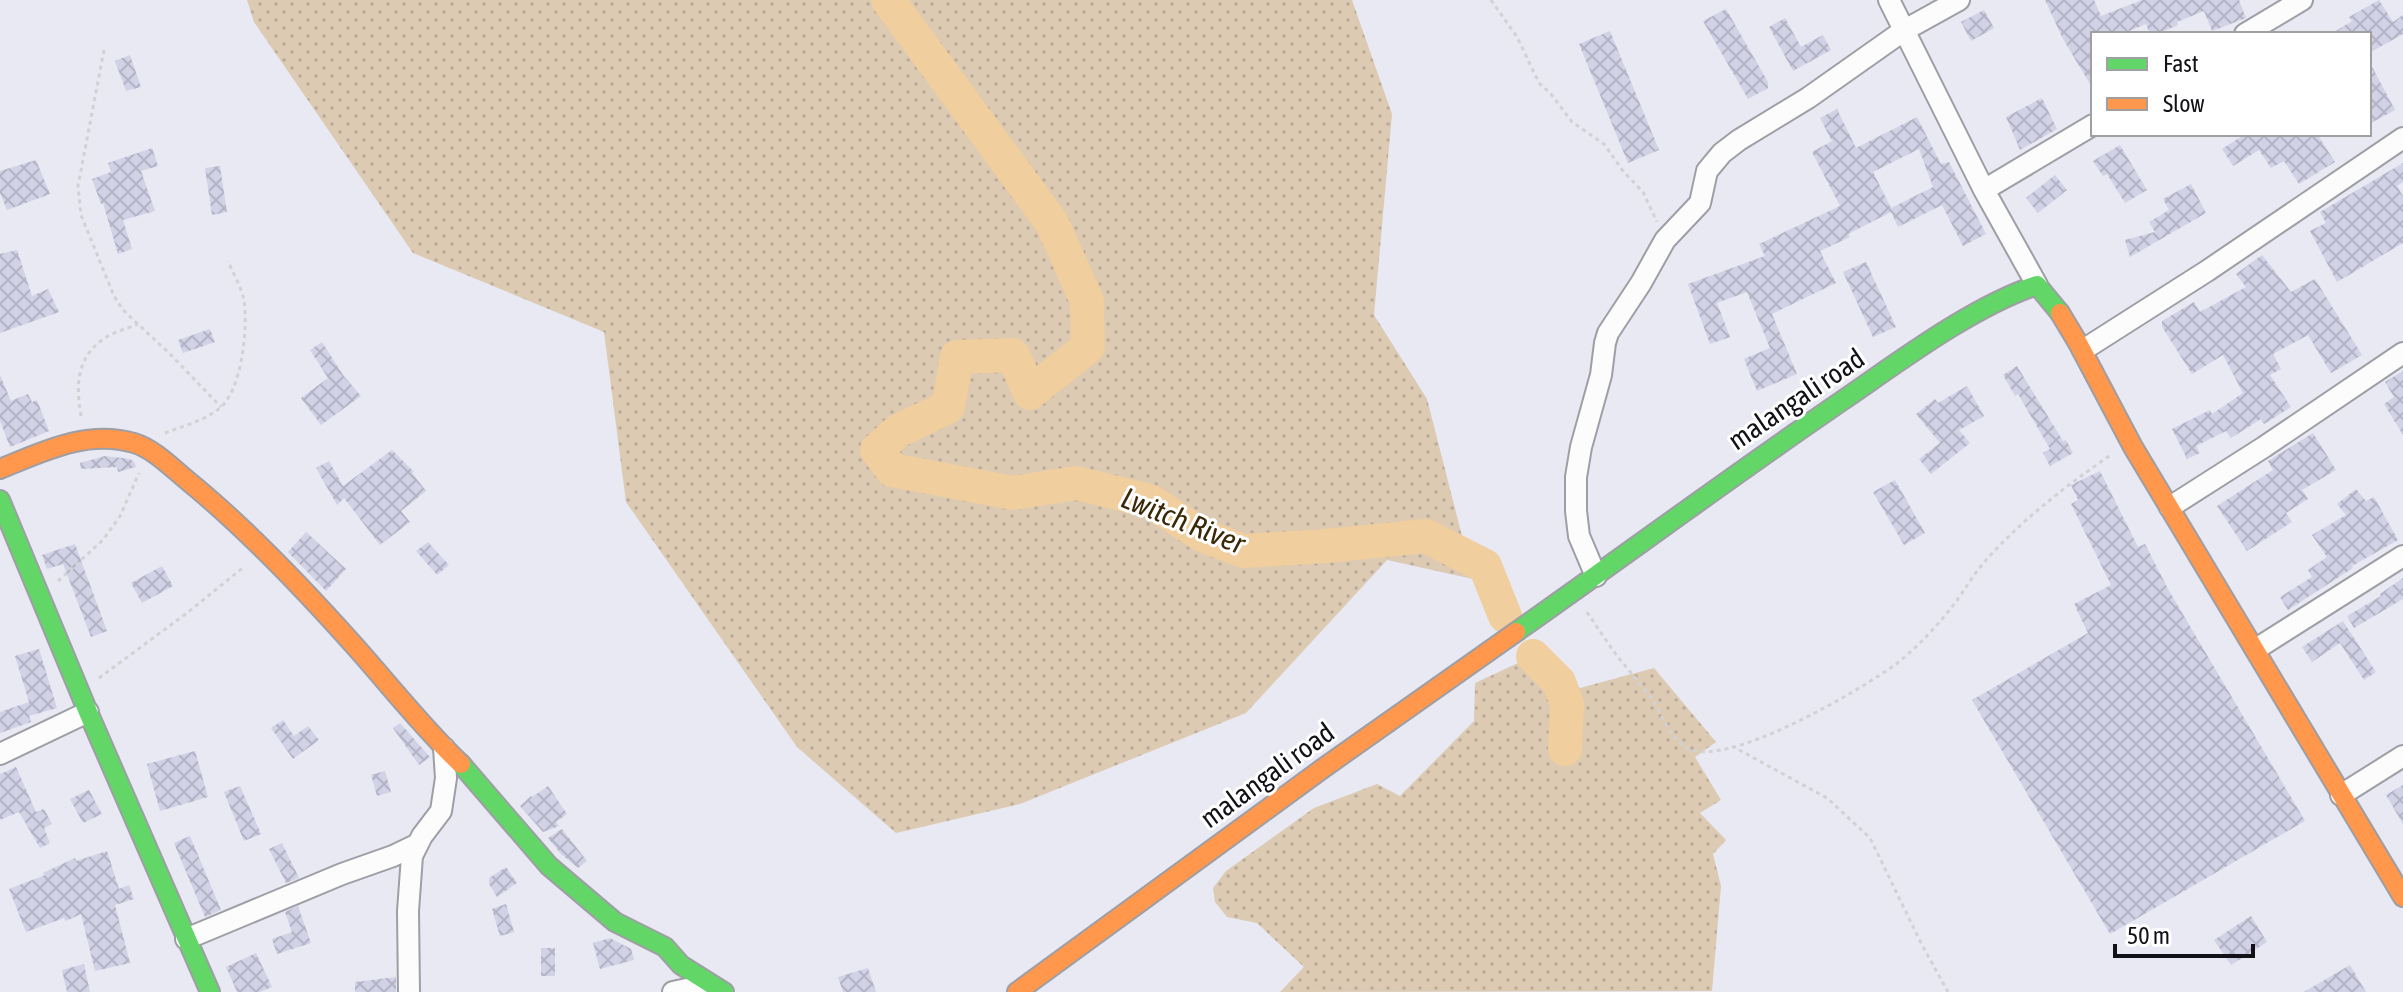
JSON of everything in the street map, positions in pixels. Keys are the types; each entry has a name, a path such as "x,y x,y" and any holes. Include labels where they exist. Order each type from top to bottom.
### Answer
{"street":[{"path":"1889,0 1984,190 2037,285 2051,300 2083,350 2130,442 2403,897"},
{"path":"1596,576 1579,536 1576,477 1608,333 1665,240 1700,203 1707,171 1722,153 1739,140 1808,98 1903,31 1959,0"},
{"path":"2248,32 2302,0"},
{"path":"1984,190 2091,126"},
{"path":"2083,350 2207,271 2403,138"},
{"name":"malangali road","path":"1017,992 1309,778 1732,476 1908,356 2006,297 2037,285"},
{"path":"2170,507 2403,353"},
{"path":"0,469 60,445 88,439 135,443 149,450 219,506 350,641 549,866 615,922 665,947 681,965 724,992"},
{"path":"0,500 210,992"},
{"path":"2256,649 2403,556"},
{"path":"0,754 88,712"},
{"path":"409,992 409,879 412,856 441,811 446,778 444,748"},
{"path":"2341,795 2403,756"},
{"path":"186,939 418,844"},
{"path":"673,992 687,989 713,992"}],"path":[{"path":"1491,0 1517,37 1539,83 1572,122 1604,144 1643,192 1665,240"},
{"path":"104,50 78,186 81,215 114,296 123,310 221,407"},
{"path":"165,433 198,421 221,407 233,391 241,366 244,300 228,261"},
{"path":"88,439 77,395 77,380 85,358 103,339 139,323"},
{"path":"1573,592 1652,700 1672,733 1686,748 1713,752 1762,739 1861,686 1896,663 1937,625 1986,560 2022,524 2067,485 2130,442"},
{"path":"41,597 103,540 120,516 149,450"},
{"path":"80,692 251,561 267,555"},
{"path":"1732,746 1827,798 1870,838 1948,992"}],"shaded area":[{"path":"247,0 1352,0 1392,114 1374,315 1427,399 1473,579 1387,560 1246,713 1020,804 896,833 797,747 626,502 604,332 413,253 254,22"},
{"path":"1533,656 1580,688 1654,668 1716,742 1695,757 1721,800 1700,813 1726,840 1713,854 1721,886 1712,991 1280,992 1304,967 1257,923 1227,917 1215,902 1213,888 1226,871 1314,808 1377,784 1400,796 1474,721 1475,683"}],"building":[{"path":"2045,0 2094,0 2101,16 2142,0 2239,0 2246,18 2212,31 2204,11 2162,32 2149,32 2146,24 2127,32 2091,32 2091,86 2063,39"},
{"path":"2379,0 2393,22 2403,15 2403,34 2371,52 2371,32 2334,32 2352,21 2349,17"},
{"path":"1726,9 1768,82 1768,88 1748,99 1703,21"},
{"path":"1984,10 1994,28 1971,41 1961,22"},
{"path":"1785,18 1801,47 1823,35 1831,50 1793,71 1769,27"},
{"path":"1610,31 1659,150 1628,163 1579,44"},
{"path":"130,55 141,87 126,91 115,61"},
{"path":"2371,65 2395,110 2371,123"},
{"path":"2042,98 2057,129 2020,150 2006,117"},
{"path":"1837,109 1856,148 1917,117 1941,164 1949,162 1986,234 1963,246 1942,205 1898,227 1891,212 1820,251 1836,283 1772,314 1797,374 1757,391 1744,359 1770,348 1747,292 1717,303 1730,337 1710,344 1688,284 1765,256 1759,244 1840,206 1812,152 1832,141 1820,118","holes":["1919,149 1933,187 1891,208 1873,172"]},
{"path":"2242,136 2318,136 2335,162 2299,184 2284,161 2271,168 2259,150 2233,166 2222,149"},
{"path":"2120,145 2147,190 2125,203 2107,174 2103,176 2093,161"},
{"path":"152,148 158,166 141,171 155,211 123,220 132,249 118,254 103,203 92,179 111,172 108,163"},
{"path":"36,160 50,194 7,210 0,193 0,171"},
{"path":"2403,163 2403,182 2397,186 2403,196 2403,243 2337,282 2310,231 2326,223 2320,212"},
{"path":"220,166 227,212 212,215 205,168"},
{"path":"2055,175 2067,190 2038,213 2026,198"},
{"path":"2191,184 2206,213 2130,257 2125,240 2155,232 2149,222 2169,210 2163,199"},
{"path":"17,250 32,296 48,289 59,312 0,333 0,254"},
{"path":"2262,255 2291,292 2315,279 2362,355 2331,373 2308,335 2273,354 2281,369 2270,375 2291,407 2264,424 2261,419 2231,438 2226,431 2196,446 2200,453 2187,459 2172,429 2210,410 2212,414 2243,393 2223,355 2192,374 2162,327 2162,321 2194,302 2200,312 2246,287 2236,274"},
{"path":"1866,262 1896,327 1873,337 1843,272"},
{"path":"210,329 215,342 183,353 178,340"},
{"path":"322,342 361,396 321,425 301,398 328,378 310,350"},
{"path":"2017,366 2073,453 2050,466 2043,453 2050,449 2018,394 2015,396 2003,375"},
{"path":"2403,371 2403,435 2384,404 2394,397 2385,382"},
{"path":"0,375 11,401 28,394 32,402 37,400 49,431 10,447 0,421"},
{"path":"1967,386 1984,416 1959,430 1970,443 1931,474 1919,459 1940,443 1916,414 1935,399 1938,403"},
{"path":"2313,433 2336,470 2302,490 2308,499 2286,513 2292,522 2247,551 2217,506 2273,470 2268,461"},
{"path":"392,450 414,472 426,491 401,511 410,522 380,545 344,498 337,505 316,468 329,461 343,486"},
{"path":"105,456 130,459 136,467 118,472 117,467 81,469 80,463"},
{"path":"2100,471 2138,547 2145,544 2168,589 2305,821 2110,934 1972,700 2088,633 2074,604 2111,585 2071,504 2078,500 2071,485"},
{"path":"1895,480 1925,533 1904,545 1873,492"},
{"path":"2356,489 2366,501 2374,497 2398,540 2352,566 2288,610 2280,597 2312,577 2308,570 2327,557 2312,535 2346,515 2337,504"},
{"path":"306,532 346,569 326,591 288,552"},
{"path":"428,542 449,565 437,575 416,551"},
{"path":"75,544 107,631 91,637 63,564 47,569 42,555"},
{"path":"162,566 173,586 142,603 131,583"},
{"path":"2403,578 2403,599 2354,628 2347,616 2381,596"},
{"path":"2343,621 2376,672 2364,680 2340,643 2312,662 2302,647"},
{"path":"39,649 57,708 29,716 31,722 0,733 0,712 29,702 15,656"},
{"path":"283,720 294,736 308,726 319,740 293,759 271,728"},
{"path":"400,723 430,757 419,765 393,728"},
{"path":"195,751 208,797 160,811 147,764"},
{"path":"16,767 36,812 44,809 52,824 44,828 50,843 40,848 19,812 0,820 0,774"},
{"path":"385,771 391,792 377,796 371,775"},
{"path":"2403,785 2403,824 2386,795"},
{"path":"240,786 261,834 244,841 224,792"},
{"path":"548,786 567,814 556,822 559,826 543,832 520,806"},
{"path":"89,790 102,814 83,823 70,799"},
{"path":"562,829 587,861 578,868 548,838"},
{"path":"190,836 221,910 205,917 174,843"},
{"path":"282,843 299,878 286,883 269,849"},
{"path":"107,851 119,889 129,885 134,899 115,905 130,963 95,971 81,914 26,932 9,889 45,875 43,873 75,858 76,861"},
{"path":"506,867 517,883 497,897 489,878"},
{"path":"506,904 514,932 500,936 492,909"},
{"path":"298,906 311,943 277,954 272,939 292,932 285,912"},
{"path":"2251,916 2267,942 2231,965 2214,940"},
{"path":"610,938 631,949 634,960 600,969 593,943"},
{"path":"541,948 555,948 555,976 541,976"},
{"path":"256,953 272,987 260,992 237,992 226,967"},
{"path":"84,964 90,992 67,992 62,970"},
{"path":"2350,965 2366,992 2304,992"},
{"path":"868,968 876,992 843,992 838,977"},
{"path":"396,977 396,992 355,992 355,982"}],"waterway":[{"name":"Lwitch River","path":"888,0 1052,223 1087,301 1088,347 1030,393 1013,355 957,357 948,407 898,431 877,450 892,470 1013,493 1076,483 1150,501 1202,535 1243,551 1426,536 1485,566 1505,616"},
{"path":"1533,656 1559,682 1567,704 1565,749"}],"traffic: fast":[{"path":"1516,632 1807,425 1964,319 2037,285 2060,313"},
{"path":"0,500 210,992"},
{"path":"461,764 549,866 615,922 665,947 681,965 724,992"}],"traffic: slow":[{"path":"2060,313 2133,447 2403,897"},
{"path":"0,469 65,444 82,441 116,439 149,450 210,499 273,559 461,764"},
{"path":"1017,992 1322,769 1516,632"}]}
